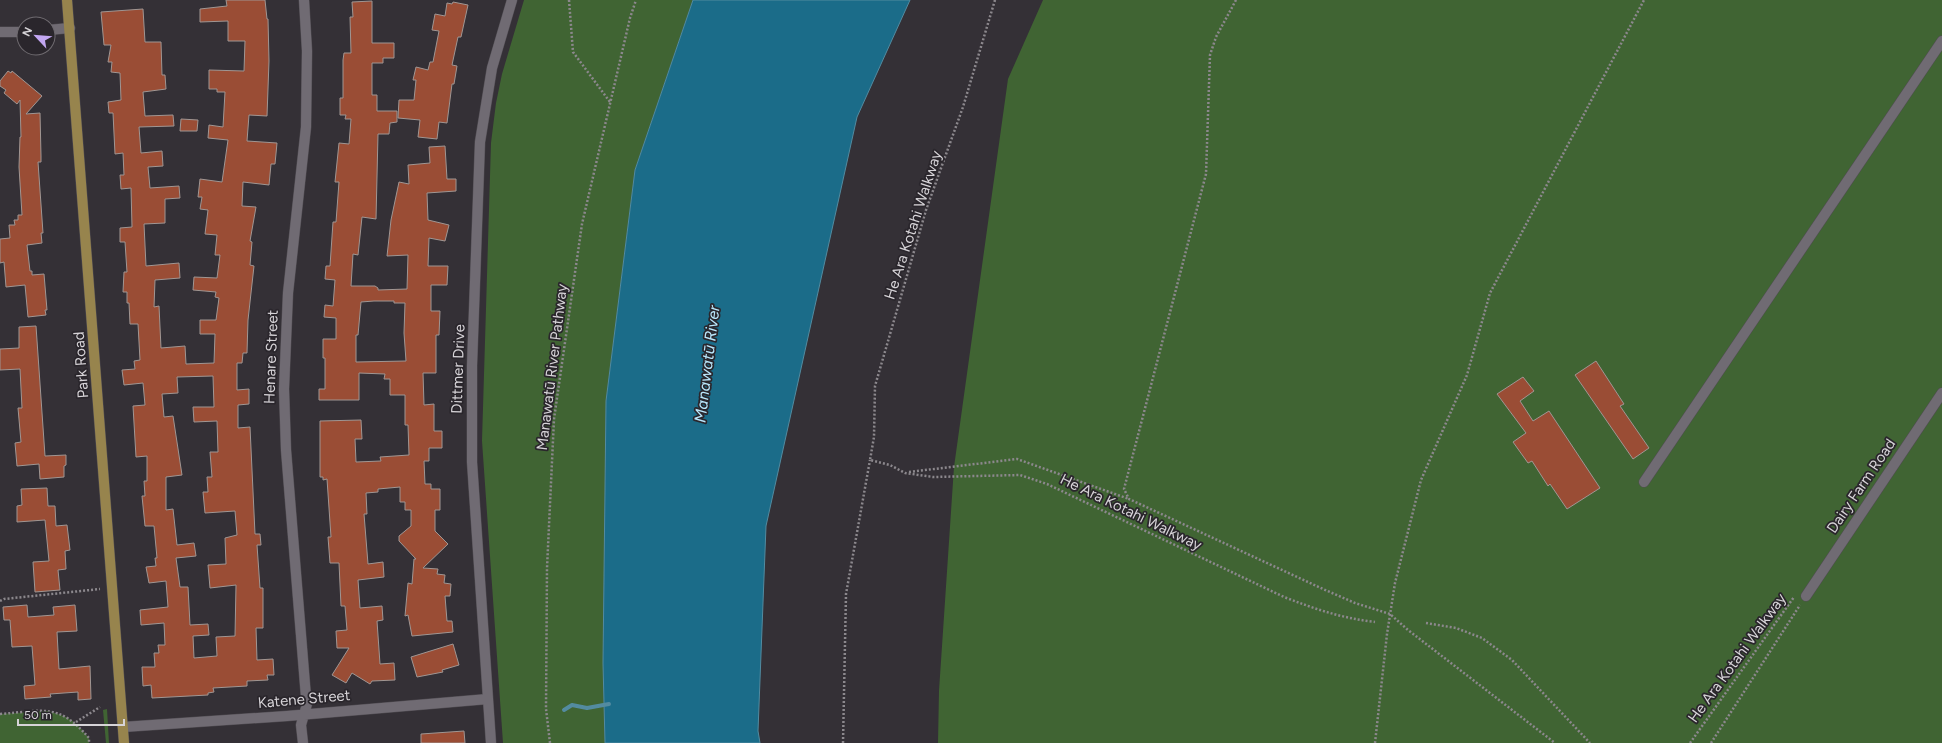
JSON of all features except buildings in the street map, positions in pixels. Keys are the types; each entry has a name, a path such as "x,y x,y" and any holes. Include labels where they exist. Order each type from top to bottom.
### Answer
{"main road":[{"name":"Park Road","path":"68,0 124,743"}],"street":[{"name":"Henare Street","path":"303,743 301,725 306,697 286,450 284,389 288,293 306,127 307,51 304,0"},
{"name":"Dittmer Drive","path":"491,743 472,462 472,366 480,142 492,68 512,0"},
{"path":"56,29 70,28"},
{"path":"0,32 16,33"},
{"path":"1644,482 1942,41"},
{"name":"Dairy Farm Road","path":"1806,596 1942,393"},
{"name":"Katene Street","path":"123,727 488,699"}],"path":[{"path":"569,0 573,52 610,103"},
{"name":"Manawatū River Pathway","path":"550,743 546,709 547,568 554,419 582,224 630,18 636,0"},
{"name":"He Ara Kotahi Walkway","path":"842,743 846,594 874,437 875,386 926,210 963,107 995,0"},
{"path":"1129,499 1124,488 1206,174 1210,55 1216,37 1236,0"},
{"path":"1375,743 1390,614 1397,571 1416,495 1467,375 1490,293 1644,0"},
{"name":"He Ara Kotahi Walkway","path":"870,460 890,465 905,473 933,477 1020,475 1048,484 1314,609 1347,619 1374,622"},
{"path":"905,473 1017,460 1129,499 1330,592 1355,603 1390,614 1408,630 1555,743"},
{"path":"0,602 4,599 113,588"},
{"name":"He Ara Kotahi Walkway","path":"1690,743 1795,596 1806,596"},
{"path":"1711,743 1806,596"},
{"path":"1426,623 1456,628 1482,638 1512,660 1590,743"},
{"path":"76,722 100,707"},
{"path":"0,714 48,711 60,713 76,722 90,738 89,743"}],"green space":[{"path":"524,0 693,0 635,170 606,401 603,663 605,743 503,743 482,441 491,143 496,103 502,74"},
{"path":"1043,0 1942,0 1942,743 938,743 939,691 954,467 1008,79"},
{"path":"107,709 109,743 106,743 103,710"},
{"path":"48,711 67,717 75,723 89,738 89,743 0,743 0,714"}],"water":[{"name":"Manawatū River","path":"693,0 910,0 857,117 766,526 758,731 760,743 605,743 603,663 606,401 635,170"}],"waterway":[{"path":"564,710 572,705 587,708 609,704"}]}
